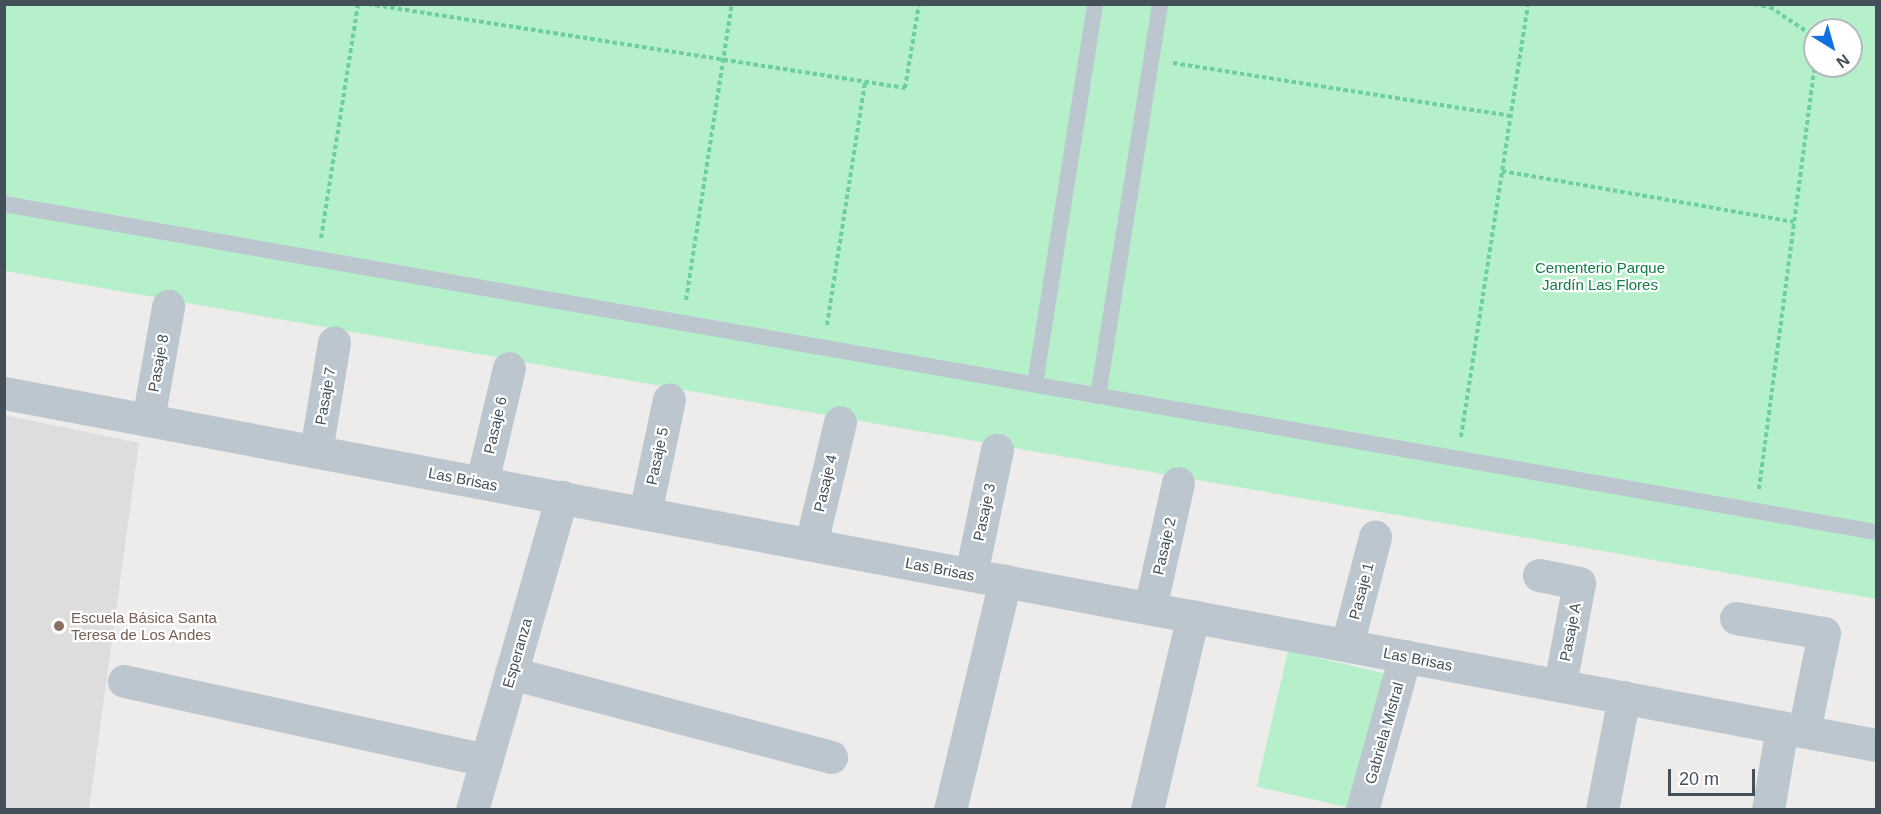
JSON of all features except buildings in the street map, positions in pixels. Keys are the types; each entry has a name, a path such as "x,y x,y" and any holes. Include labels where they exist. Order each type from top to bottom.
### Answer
{"street":[{"name":"Pasaje 8","path":"148,420 168,306"},
{"name":"Pasaje 7","path":"316,451 334,342"},
{"name":"Pasaje 6","path":"482,482 508,368"},
{"name":"Las Brisas","path":"4,393 1876,745"},
{"name":"Pasaje 5","path":"645,513 669,399"},
{"name":"Pasaje 4","path":"811,544 840,422"},
{"name":"Pasaje 3","path":"971,574 997,450"},
{"name":"Pasaje 2","path":"1149,608 1178,483"},
{"name":"Esperanza","path":"472,810 562,497"},
{"name":"Pasaje 1","path":"1347,645 1375,537"},
{"name":"Pasaje A","path":"1539,575 1579,583 1560,685"},
{"path":"950,810 1005,581"},
{"path":"1147,810 1193,616"},
{"path":"1736,618 1824,633 1768,810"},
{"name":"Gabriela Mistral","path":"1362,810 1405,656"},
{"path":"511,673 831,757"},
{"path":"123,681 486,760"},
{"path":"1602,810 1624,697"}],"lane":[{"path":"1035,384 1095,4"},
{"path":"1098,396 1160,4"},
{"path":"4,204 1876,532"}],"path":[{"path":"318,259 358,4"},
{"path":"368,4 905,88 919,4"},
{"path":"682,323 732,4"},
{"path":"1458,458 1528,4"},
{"path":"1754,4 1770,7 1803,29"},
{"path":"1151,60 1510,116"},
{"path":"1756,511 1813,78"},
{"path":"823,347 865,82"},
{"path":"1502,171 1794,222"}],"shaded area":[{"name":"Escuela Básica Santa Teresa de Los Andes","path":"5,415 139,443 89,809 5,809"}],"green space":[{"name":"Cementerio Parque Jardín Las Flores","path":"4,5 1876,5 1876,599 5,271"},
{"path":"1288,651 1385,673 1354,809 1257,786"}],"place":[{"name":"Escuela Básica Santa Teresa de Los Andes","path":"59,626"}]}
